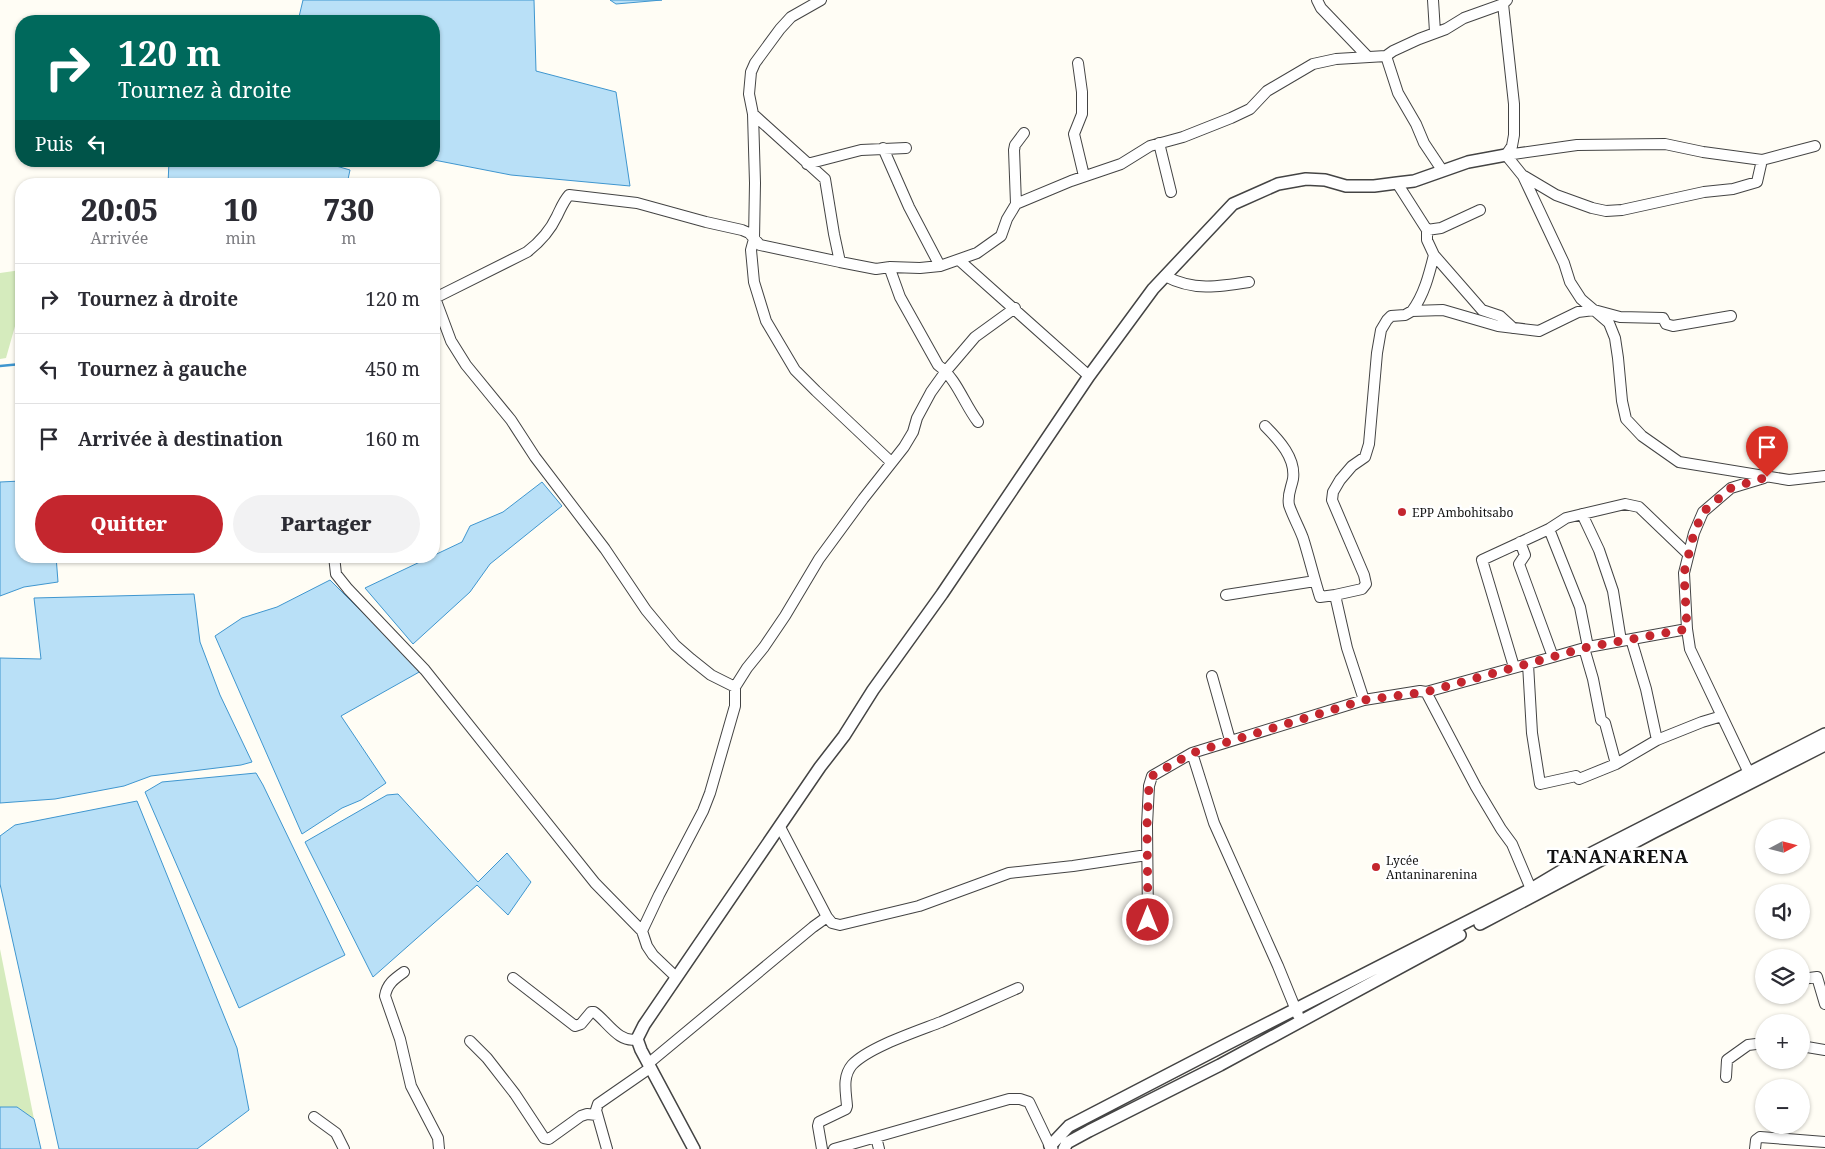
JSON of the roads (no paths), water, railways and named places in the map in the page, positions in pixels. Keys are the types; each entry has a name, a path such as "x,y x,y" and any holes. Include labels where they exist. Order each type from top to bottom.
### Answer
{"street":[{"path":"821,0 791,17 755,63 752,72 748,94 752,114 755,183 754,239 751,250 755,288 766,320 795,370 891,462"},
{"path":"1317,0 1321,8 1367,56"},
{"path":"1433,0 1435,32"},
{"path":"1016,204 1084,176 1121,164 1150,146 1183,137 1250,109 1267,92 1313,64 1336,59 1386,56 1435,32 1446,29 1464,18 1505,2 1514,104 1514,135 1512,146 1506,155"},
{"path":"1386,56 1398,93 1416,124 1424,143 1442,170"},
{"path":"1078,63 1082,92 1082,114 1074,134 1084,176"},
{"path":"752,114 825,179 840,262"},
{"path":"440,295 527,252 540,243 556,218 563,202 569,195 637,203 742,230 749,233 760,245 876,269 890,266 920,268 940,266 977,253 1001,236 1007,219 1016,204 1014,150 1015,144 1024,133"},
{"path":"1159,143 1171,192"},
{"path":"694,1149 641,1050 638,1039 644,1025 844,736 873,690 942,594 1089,376 1165,276 1232,204 1278,184 1306,179 1325,180 1346,186 1374,186 1414,181 1468,162 1577,146 1665,144 1722,155 1762,160 1815,146"},
{"path":"883,148 909,207 940,266"},
{"path":"807,164 862,150 906,148"},
{"path":"1506,155 1523,176 1564,263 1570,282 1581,299 1609,323 1615,338 1622,401 1626,418 1642,436 1679,462 1790,480 1825,476"},
{"path":"1523,176 1556,195 1592,208 1620,210 1704,192 1733,189 1757,182 1762,160"},
{"path":"1397,183 1427,230 1427,240 1434,255 1482,310 1500,316 1514,328"},
{"path":"1427,230 1441,228 1480,210"},
{"path":"1412,311 1418,303 1429,276 1434,255"},
{"path":"959,260 1089,376"},
{"path":"890,266 900,297 938,365 946,371 958,388 970,412 978,422"},
{"path":"1165,276 1180,284 1193,286 1223,286 1248,282"},
{"path":"642,932 659,895 704,811 735,706 735,687 785,616 819,559 904,447 913,432 916,418 946,371 976,337 1015,308"},
{"path":"1265,426 1287,452 1292,465 1293,478 1288,496 1290,506 1302,537 1320,597 1335,596 1362,588 1366,584 1364,575 1332,500 1333,492 1340,480 1352,466 1365,457 1369,444 1376,353 1381,330 1386,320 1391,316 1412,311 1443,310 1498,326 1539,331 1578,312 1594,310 1620,317 1663,318 1666,324 1673,326 1731,316"},
{"path":"440,313 451,340 466,365 511,420 534,456 605,549 646,610 675,645 691,659 711,674 735,687"},
{"path":"1749,773 1690,649 1684,573 1694,533 1703,512 1731,488 1767,477"},
{"path":"1514,667 1482,560 1549,529 1566,518 1625,504 1639,507 1688,554"},
{"path":"1582,514 1599,550 1626,640 1646,689 1657,740"},
{"path":"1549,529 1580,607 1601,720 1605,722 1616,764"},
{"path":"1520,542 1525,555 1518,564 1553,657"},
{"path":"335,563 336,574 348,589 425,670 595,883 642,932 647,946 676,977"},
{"path":"1226,595 1315,581"},
{"path":"1335,596 1347,648 1364,700"},
{"path":"1148,920 1147,825 1149,786 1152,776 1192,753 1364,700 1426,692 1586,647 1687,629"},
{"path":"1528,664 1532,733 1540,784 1576,776 1579,779 1616,764 1657,740 1722,716"},
{"path":"1212,676 1230,740"},
{"path":"1426,692 1476,787 1512,844 1527,894"},
{"path":"1738,784 1749,773 1825,734"},
{"path":"1064,1149 1068,1143 1089,1131 1301,1021 1527,894 1588,856 1652,828 1738,784 1825,745"},
{"path":"1192,753 1214,823 1301,1021"},
{"path":"780,827 827,917 832,923 840,925 918,906 1009,873 1148,855"},
{"path":"607,1149 596,1110 598,1104 650,1066 827,917"},
{"path":"1051,1147 1058,1135 1069,1126 1295,1010 1448,937"},
{"path":"404,972 391,981 385,996 400,1039 411,1086 438,1138 439,1149"},
{"path":"1810,978 1817,977 1825,1004"},
{"path":"513,978 575,1026 581,1024 591,1012 594,1012 621,1037 629,1040 638,1039"},
{"path":"822,1149 819,1122 846,1109 845,1082 848,1073 856,1062 885,1044 1018,988"},
{"path":"470,1040 487,1058 515,1094 544,1138 549,1139 581,1116 587,1114 597,1115"},
{"path":"1726,1077 1727,1060 1748,1045 1755,1044"},
{"path":"1810,1048 1825,1050"},
{"path":"1213,1051 1220,1064"},
{"path":"834,1149 1009,1099 1020,1098 1028,1102 1051,1147"},
{"path":"314,1116 336,1133 344,1149"},
{"path":"876,1137 878,1149"},
{"path":"1755,1149 1756,1140 1760,1137 1825,1142"}],"water":[{"path":"303,0 534,0 536,71 616,92 630,186 511,175 440,161 440,15 299,15"},
{"path":"610,0 662,0 616,4"},
{"path":"169,167 340,167 350,170 348,178 168,178"},
{"path":"15,481 15,563 57,563 58,582 24,587 0,596 0,482"},
{"path":"542,482 562,506 490,564 470,592 413,644 365,588 418,563 440,563 440,552 462,542 470,526 503,512"},
{"path":"330,580 421,671 341,716 386,783 361,800 342,808 302,834 215,636 242,618 277,607"},
{"path":"194,594 200,642 220,695 252,762 151,776 124,786 55,799 0,803 0,658 41,659 34,598"},
{"path":"256,773 345,955 239,1008 145,792 162,782"},
{"path":"398,794 478,882 507,853 531,882 508,915 477,885 373,977 305,842 387,795"},
{"path":"137,801 237,1048 249,1110 197,1149 59,1149 0,884 0,836 15,825"},
{"path":"0,1107 17,1107 34,1119 41,1149 0,1149"}],"waterway":[{"path":"0,366 15,365"}],"place":[{"name":"EPP Ambohitsabo","path":"1402,512"},
{"name":"Lycée Antaninarenina","path":"1376,867"}],"district":[{"name":"TANANARENA","path":"1618,856"}]}
